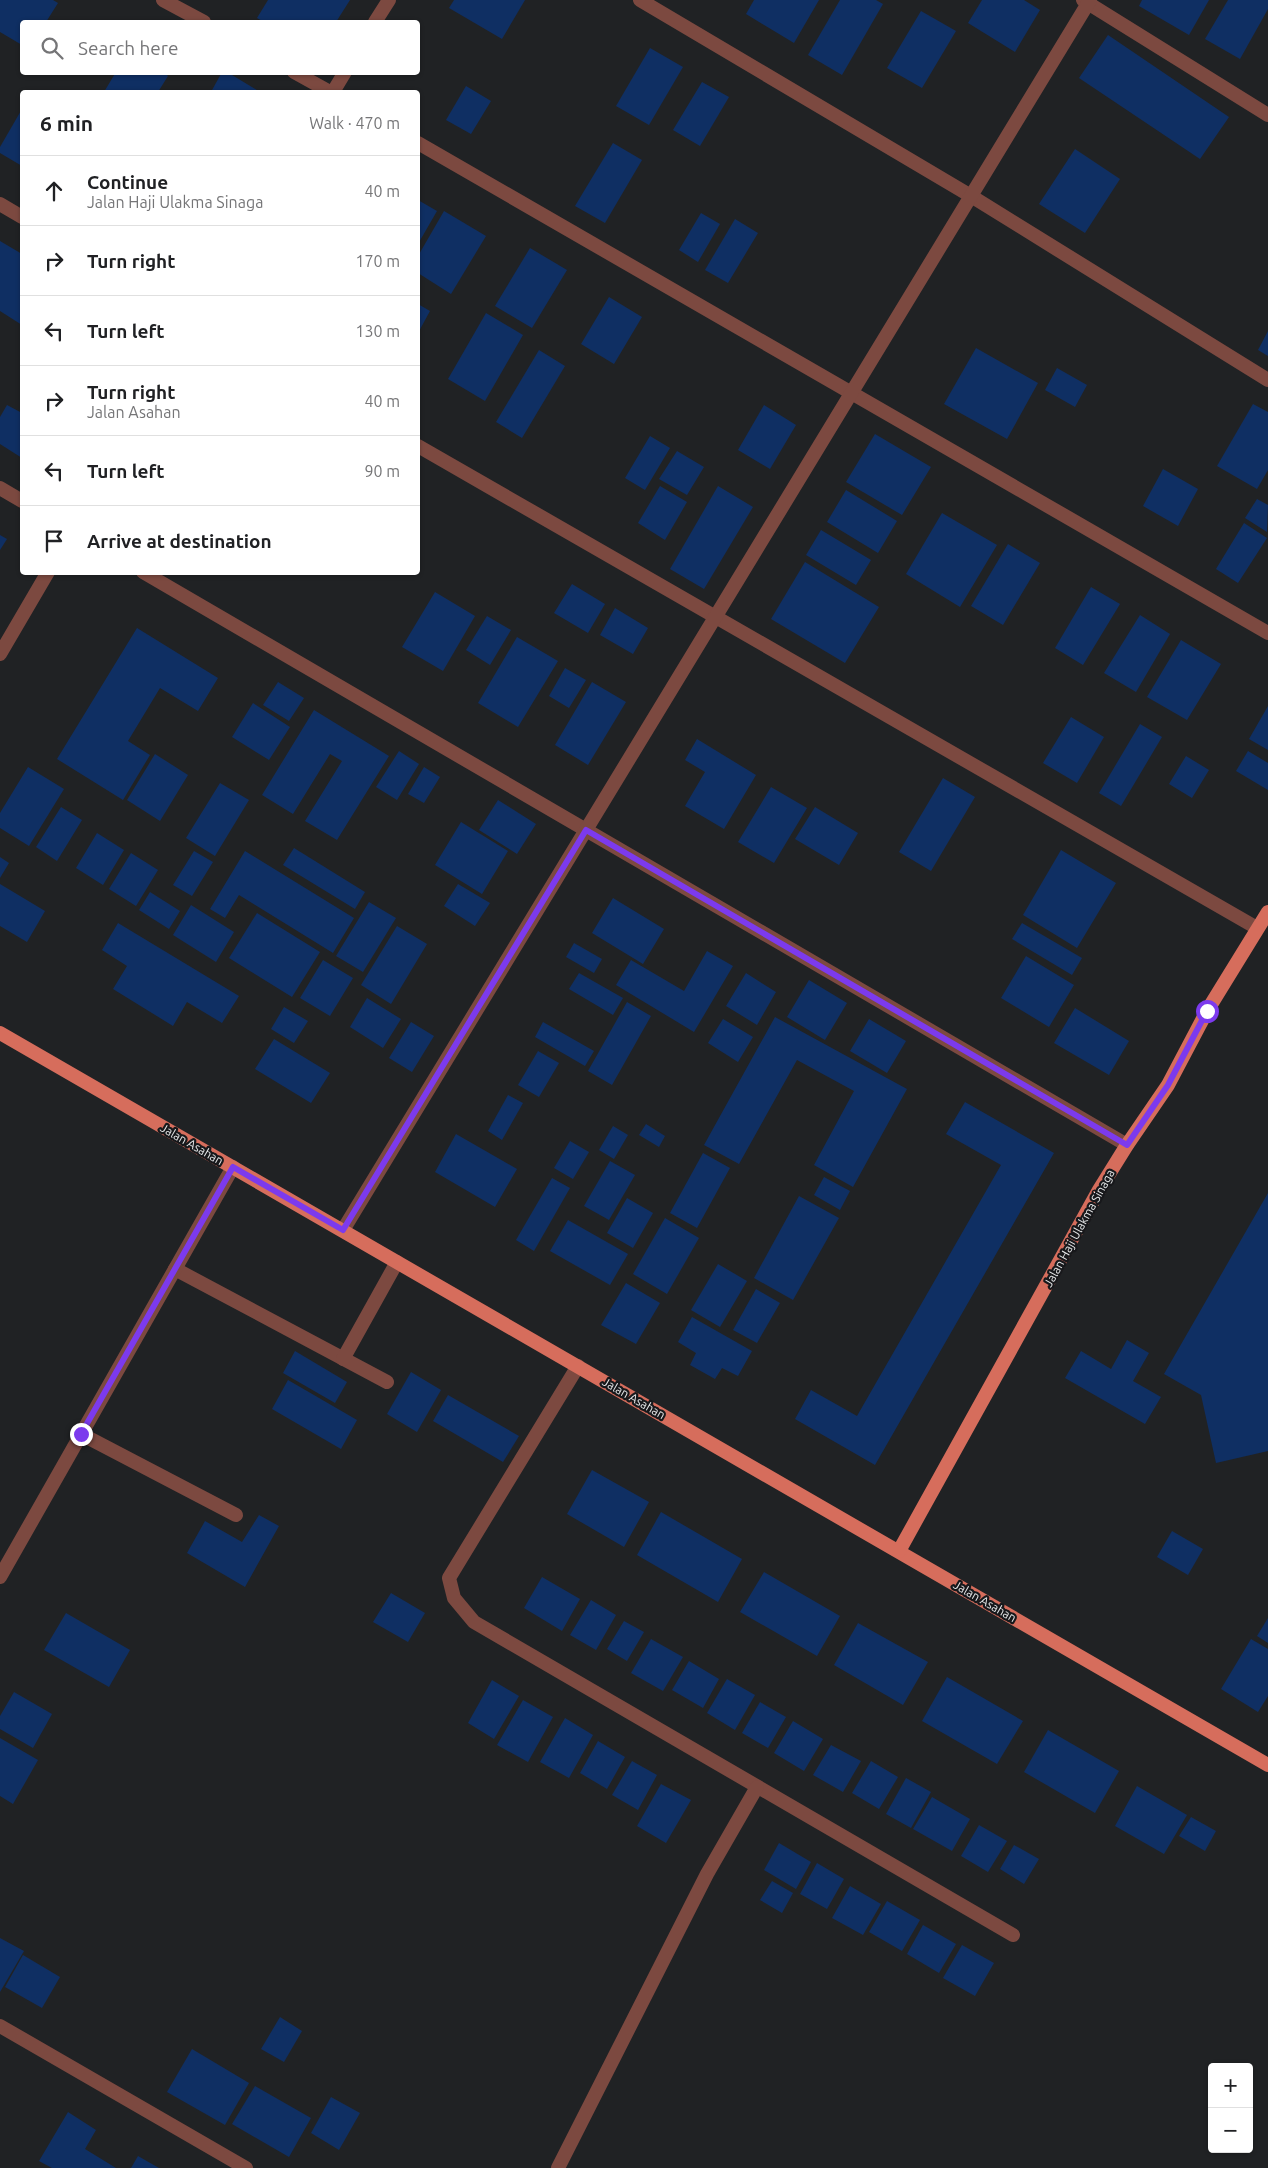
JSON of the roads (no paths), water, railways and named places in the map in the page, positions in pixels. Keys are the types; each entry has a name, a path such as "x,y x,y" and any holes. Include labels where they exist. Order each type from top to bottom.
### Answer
{"main road":[{"name":"Jalan Haji Ulakma Sinaga","path":"899,1551 1099,1190 1168,1085 1207,1011 1268,912"},
{"name":"Jalan Asahan","path":"0,1033 1268,1765"}],"street":[{"path":"163,0 200,20"},
{"path":"376,20 388,0"},
{"path":"640,0 971,196 1268,380"},
{"path":"343,1230 971,196 1087,1 1268,115"},
{"path":"300,75 328,90"},
{"path":"333,90 343,75"},
{"path":"420,144 1268,633"},
{"path":"0,204 20,216"},
{"path":"420,447 1257,928"},
{"path":"0,488 20,500"},
{"path":"0,654 46,575"},
{"path":"149,575 1127,1145"},
{"path":"0,1577 233,1167"},
{"path":"343,1359 397,1262"},
{"path":"175,1269 387,1382"},
{"path":"578,1366 449,1578 454,1598 474,1622 1013,1935"},
{"path":"81,1434 236,1515"},
{"path":"558,2168 707,1874 757,1787"},
{"path":"0,2026 246,2168"}]}
